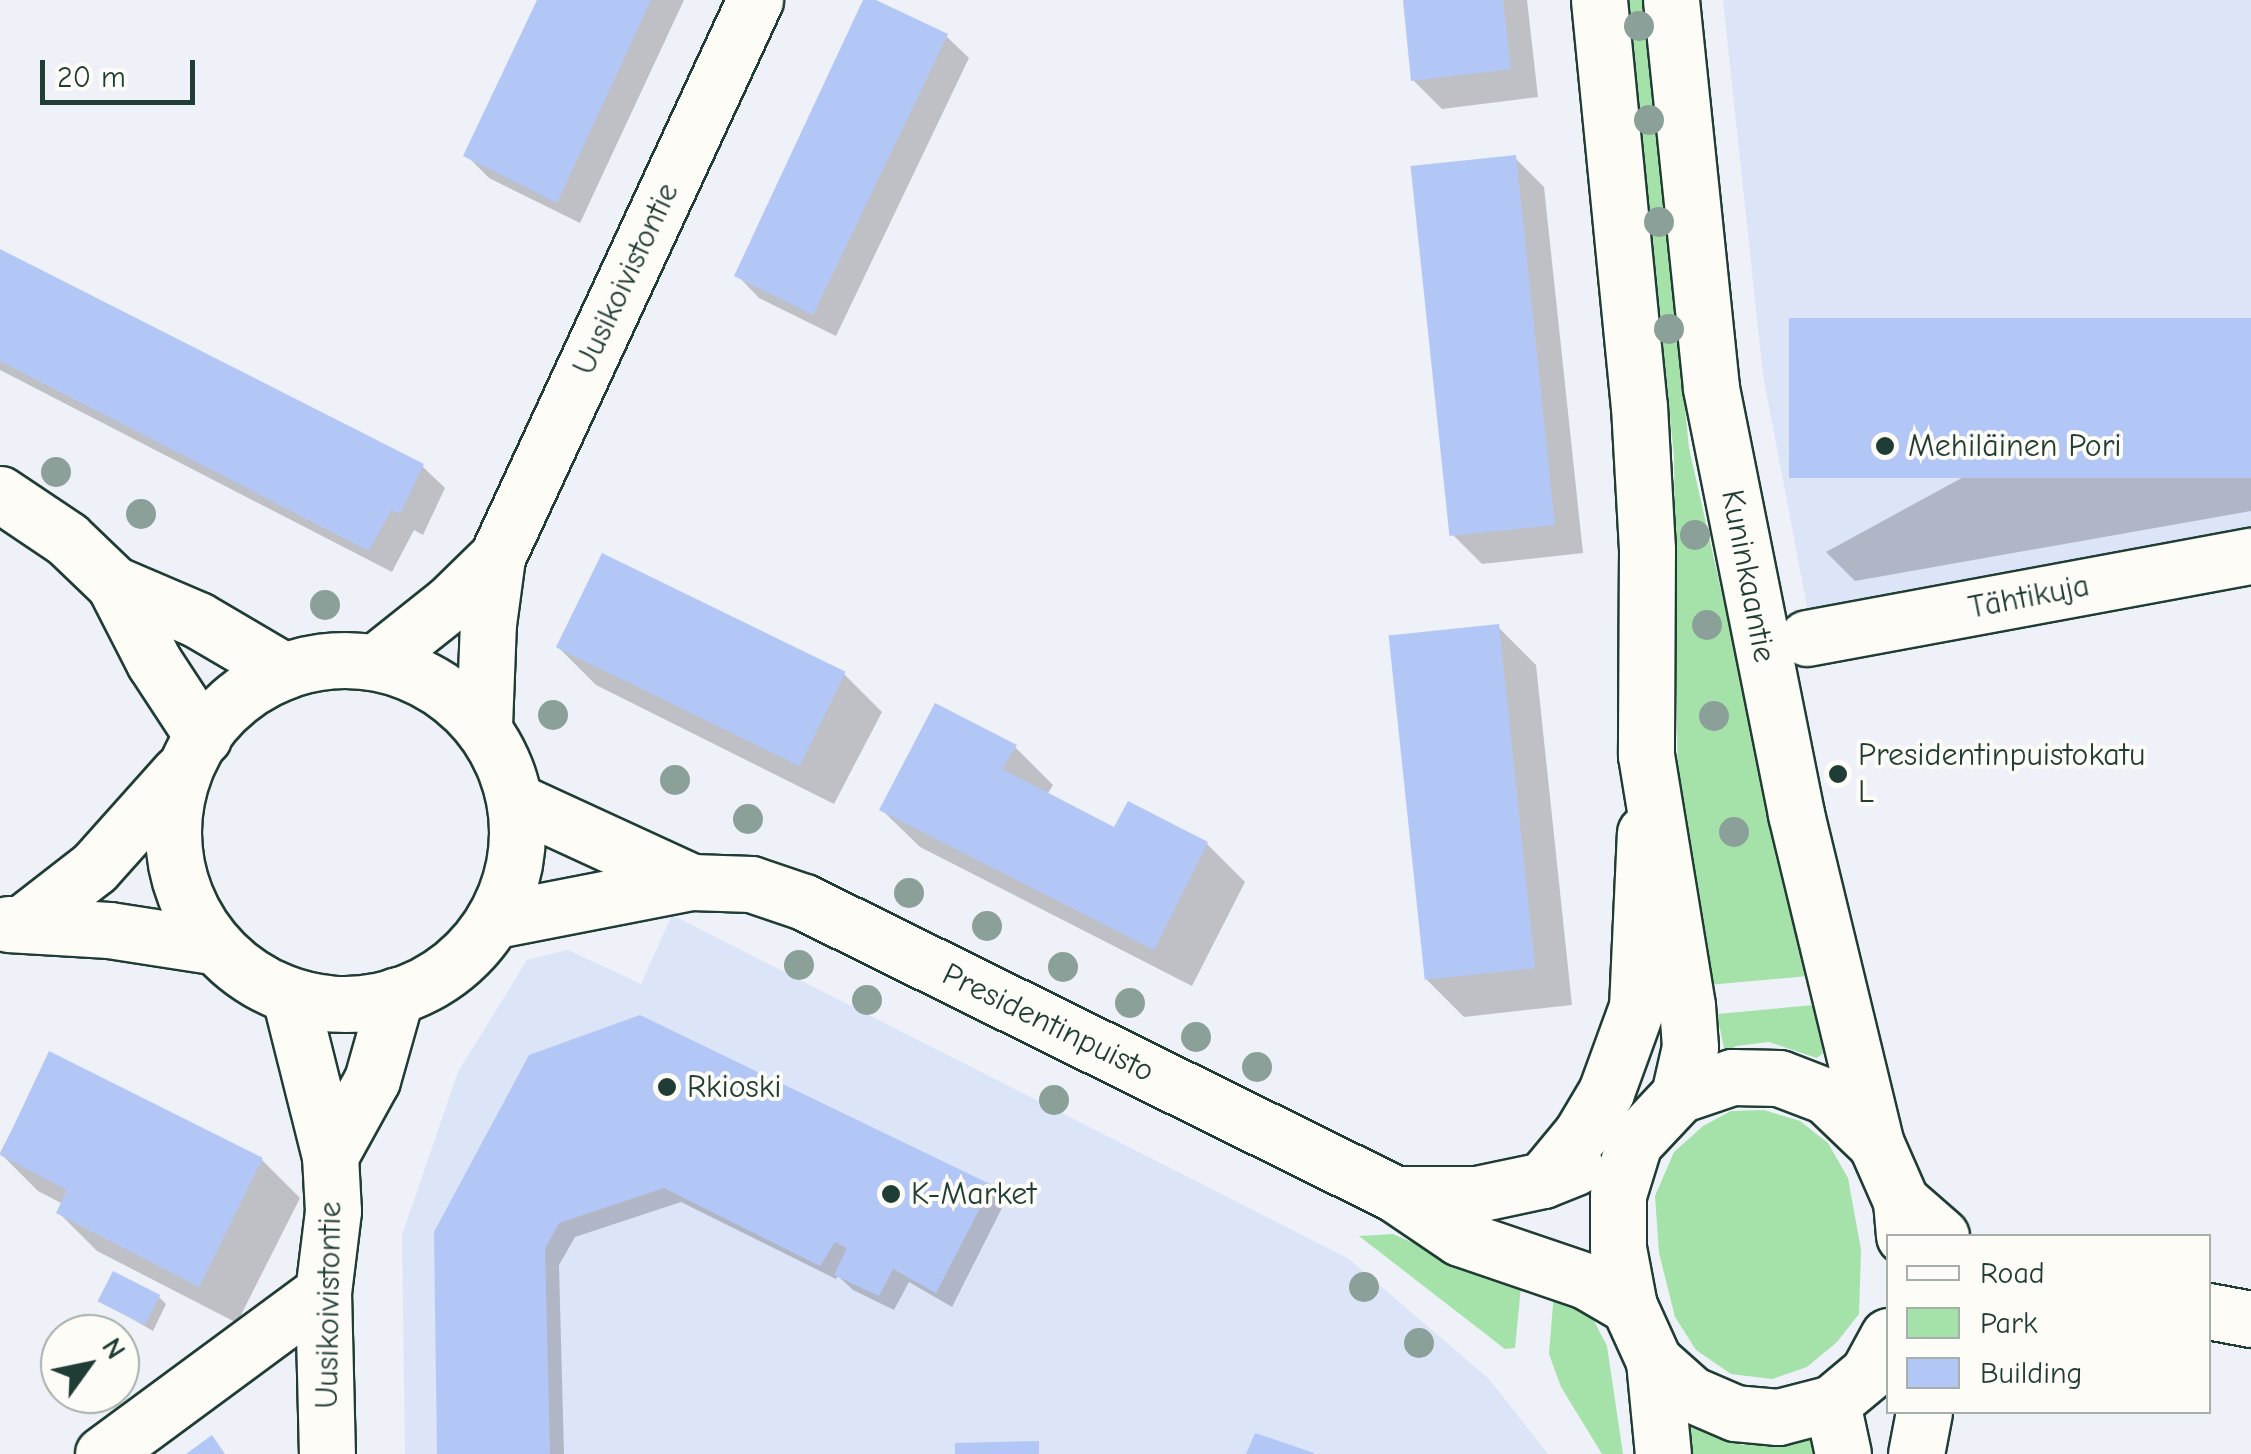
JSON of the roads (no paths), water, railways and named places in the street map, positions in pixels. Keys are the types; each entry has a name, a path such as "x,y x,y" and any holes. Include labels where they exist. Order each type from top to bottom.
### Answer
{"street":[{"name":"Uusikoivistontie","path":"496,557 755,0"},
{"path":"1543,1180 1581,1134 1606,1092 1638,1007 1646,755 1647,550 1639,406 1600,0"},
{"name":"Kuninkaantie","path":"1671,0 1711,388 1796,814 1876,1144"},
{"path":"0,494 67,539 114,584 154,662 193,752 169,826 178,880 206,945 249,977 290,997 343,1003 396,995 450,968 496,920 519,870 520,803 506,762 484,726 440,687 377,661 317,664 285,671 232,700 193,752 94,868 12,924"},
{"name":"Tähtikuja","path":"1808,638 2251,556"},
{"path":"377,661 450,602 496,557"},
{"path":"484,726 488,624 496,557"},
{"path":"114,584 198,620 285,671"},
{"path":"1646,755 1687,1005 1690,1047 1679,1095"},
{"name":"Presidentinpuisto","path":"520,803 692,882"},
{"name":"Presidentinpuisto","path":"496,920 692,882 751,884 804,902 1394,1194 1460,1238 1586,1281 1629,1306"},
{"path":"12,924 206,945"},
{"path":"330,1156 372,1080 396,995"},
{"name":"Uusikoivistontie","path":"290,997 330,1156 333,1211 322,1292 327,1454"},
{"path":"1394,1194 1477,1194 1543,1180 1634,1142 1679,1095 1732,1076 1779,1078 1826,1096 1876,1144 1916,1225"},
{"path":"1634,1142 1618,1194 1618,1248 1629,1306 1654,1362 1663,1454"},
{"path":"103,1454 322,1292"},
{"path":"2211,1311 2251,1319"},
{"path":"1654,1362 1691,1394 1734,1413 1778,1417 1864,1386"},
{"path":"1916,1454 1924,1414"}],"place":[{"name":"Mehiläinen Pori","path":"1885,446"},
{"name":"Presidentinpuistokatu L","path":"1838,774"},
{"name":"Rkioski","path":"667,1087"},
{"name":"K-Market","path":"891,1194"}]}
